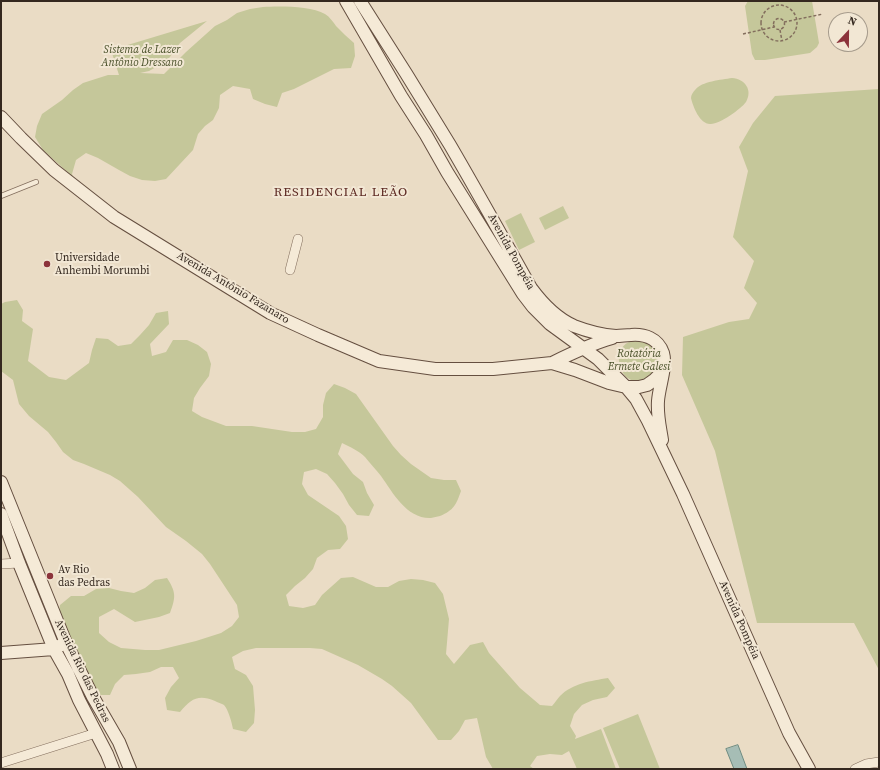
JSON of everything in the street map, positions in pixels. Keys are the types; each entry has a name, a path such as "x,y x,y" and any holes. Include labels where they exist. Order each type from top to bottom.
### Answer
{"main road":[{"name":"Avenida Pompéia","path":"346,1 401,96 523,294 540,315 582,348 598,358 636,399 671,469 789,733 809,769"},
{"name":"Avenida Pompéia","path":"360,1 449,144 531,288 538,297 555,314 574,326 601,334 617,336 648,336 661,348 664,366 658,399 658,414 663,443 671,469"},
{"path":"380,60 382,54 393,52"},
{"name":"Avenida Antônio Fazanaro","path":"1,117 54,170 114,217 270,313 379,361 435,369 493,369 552,364 581,372 609,383 626,387 639,387 647,385 660,374 664,366"},
{"path":"426,135 439,150 446,150 449,144"},
{"path":"552,364 563,351 564,342 562,333"},
{"name":"Avenida Antônio Fazanaro","path":"552,364 582,348 617,336"},
{"name":"Avenida Rio das Pedras","path":"1,482 66,643 93,697 119,742 130,769"},
{"name":"Avenida Rio das Pedras","path":"1,514 54,649 68,674 113,769"},
{"path":"1,653 54,649 66,643"}],"street":[{"path":"290,270 298,239"},
{"path":"1,564 19,563"},
{"path":"1,763 96,733"},
{"path":"855,769 866,764 879,762"}],"lane":[{"path":"1,196 36,182"}],"path":[{"path":"782,5 787,7 792,10 797,19 797,27 794,33 785,41 773,41 763,34 760,22 765,11 770,7 782,5"},
{"path":"774,27 773,23 776,19 782,19 784,22 823,14"},
{"path":"782,41 780,30 783,28 784,22"},
{"path":"743,34 774,27 780,30"}],"green space":[{"path":"748,1 812,1 819,43 817,47 810,53 765,60 755,60 752,54 745,6"},
{"name":"Sistema de Lazer Antônio Dressano","path":"263,7 312,9 327,15 354,43 355,56 351,68 334,69 294,89 282,93 277,107 253,99 250,89 233,86 220,95 219,108 213,120 198,134 193,150 166,179 155,181 142,180 130,176 86,153 76,160 72,174 73,177 43,150 35,137 37,126 42,114 73,90 83,83 108,75 119,75 111,50 207,21 180,43 167,61 149,71 140,73 164,74 215,26 237,13"},
{"path":"732,78 741,80 748,89 749,93 746,102 735,112 719,122 714,124 706,123 700,118 693,106 691,98 692,94 698,87 712,81"},
{"path":"879,89 879,670 854,623 757,623 715,451 682,375 683,337 729,322 749,319 757,303 744,288 754,261 733,237 748,171 739,147 753,123 775,96"},
{"path":"563,206 569,218 545,230 539,218"},
{"path":"521,213 535,242 519,250 505,221"},
{"path":"17,300 23,310 22,321 33,329 28,361 49,377 66,380 89,363 96,338 108,339 118,346 131,344 149,325 156,313 168,311 169,324 150,344 152,356 166,352 173,340 187,340 198,345 207,352 211,364 209,376 194,398 192,411 202,417 226,426 252,426 292,432 305,432 316,429 323,417 323,405 326,393 334,384 356,394 401,455 431,478 456,480 461,491 454,506 445,514 431,518 422,517 408,510 402,504 365,457 342,443 338,454 353,474 363,482 374,505 369,516 357,515 327,474 316,469 304,472 302,484 308,495 339,516 346,526 348,539 340,549 328,550 317,558 313,569 286,595 289,606 303,608 315,605 322,595 341,578 353,577 376,587 388,587 399,581 411,579 435,583 443,594 449,619 446,654 454,664 470,645 483,642 489,653 520,688 540,705 552,706 560,696 576,685 608,678 615,688 607,697 593,700 582,705 574,714 570,726 576,736 575,739 601,729 616,769 577,769 569,751 562,755 550,754 537,756 530,766 534,769 493,769 486,757 477,718 465,720 459,731 451,740 438,740 411,703 392,686 358,665 322,649 256,648 243,651 232,657 235,669 246,675 253,686 255,710 254,723 246,732 233,729 231,720 224,705 209,699 195,699 180,712 167,710 165,698 171,687 179,678 173,667 161,667 150,672 124,675 115,684 110,695 97,695 58,617 60,605 71,596 84,596 96,589 109,588 134,593 145,588 155,580 167,578 174,595 170,613 135,622 114,609 99,617 99,633 109,642 121,648 145,650 159,650 221,633 232,626 239,617 237,605 202,554 166,527 138,497 120,481 110,475 73,460 63,452 48,432 29,416 19,404 13,380 1,371 1,304"},
{"name":"Rotatória Ermete Galesi","path":"645,340 655,349 660,362 658,368 652,375 642,381 634,381 622,372 619,357 621,350 626,344 633,341"},
{"path":"638,714 660,769 620,769 603,728"}],"water":[{"path":"738,745 747,769 734,769 726,749"}],"place":[{"name":"Universidade Anhembi Morumbi","path":"47,264"},
{"name":"Av Rio das Pedras","path":"50,576"}],"district":[{"name":"RESIDENCIAL LEÃO","path":"341,193"}]}
